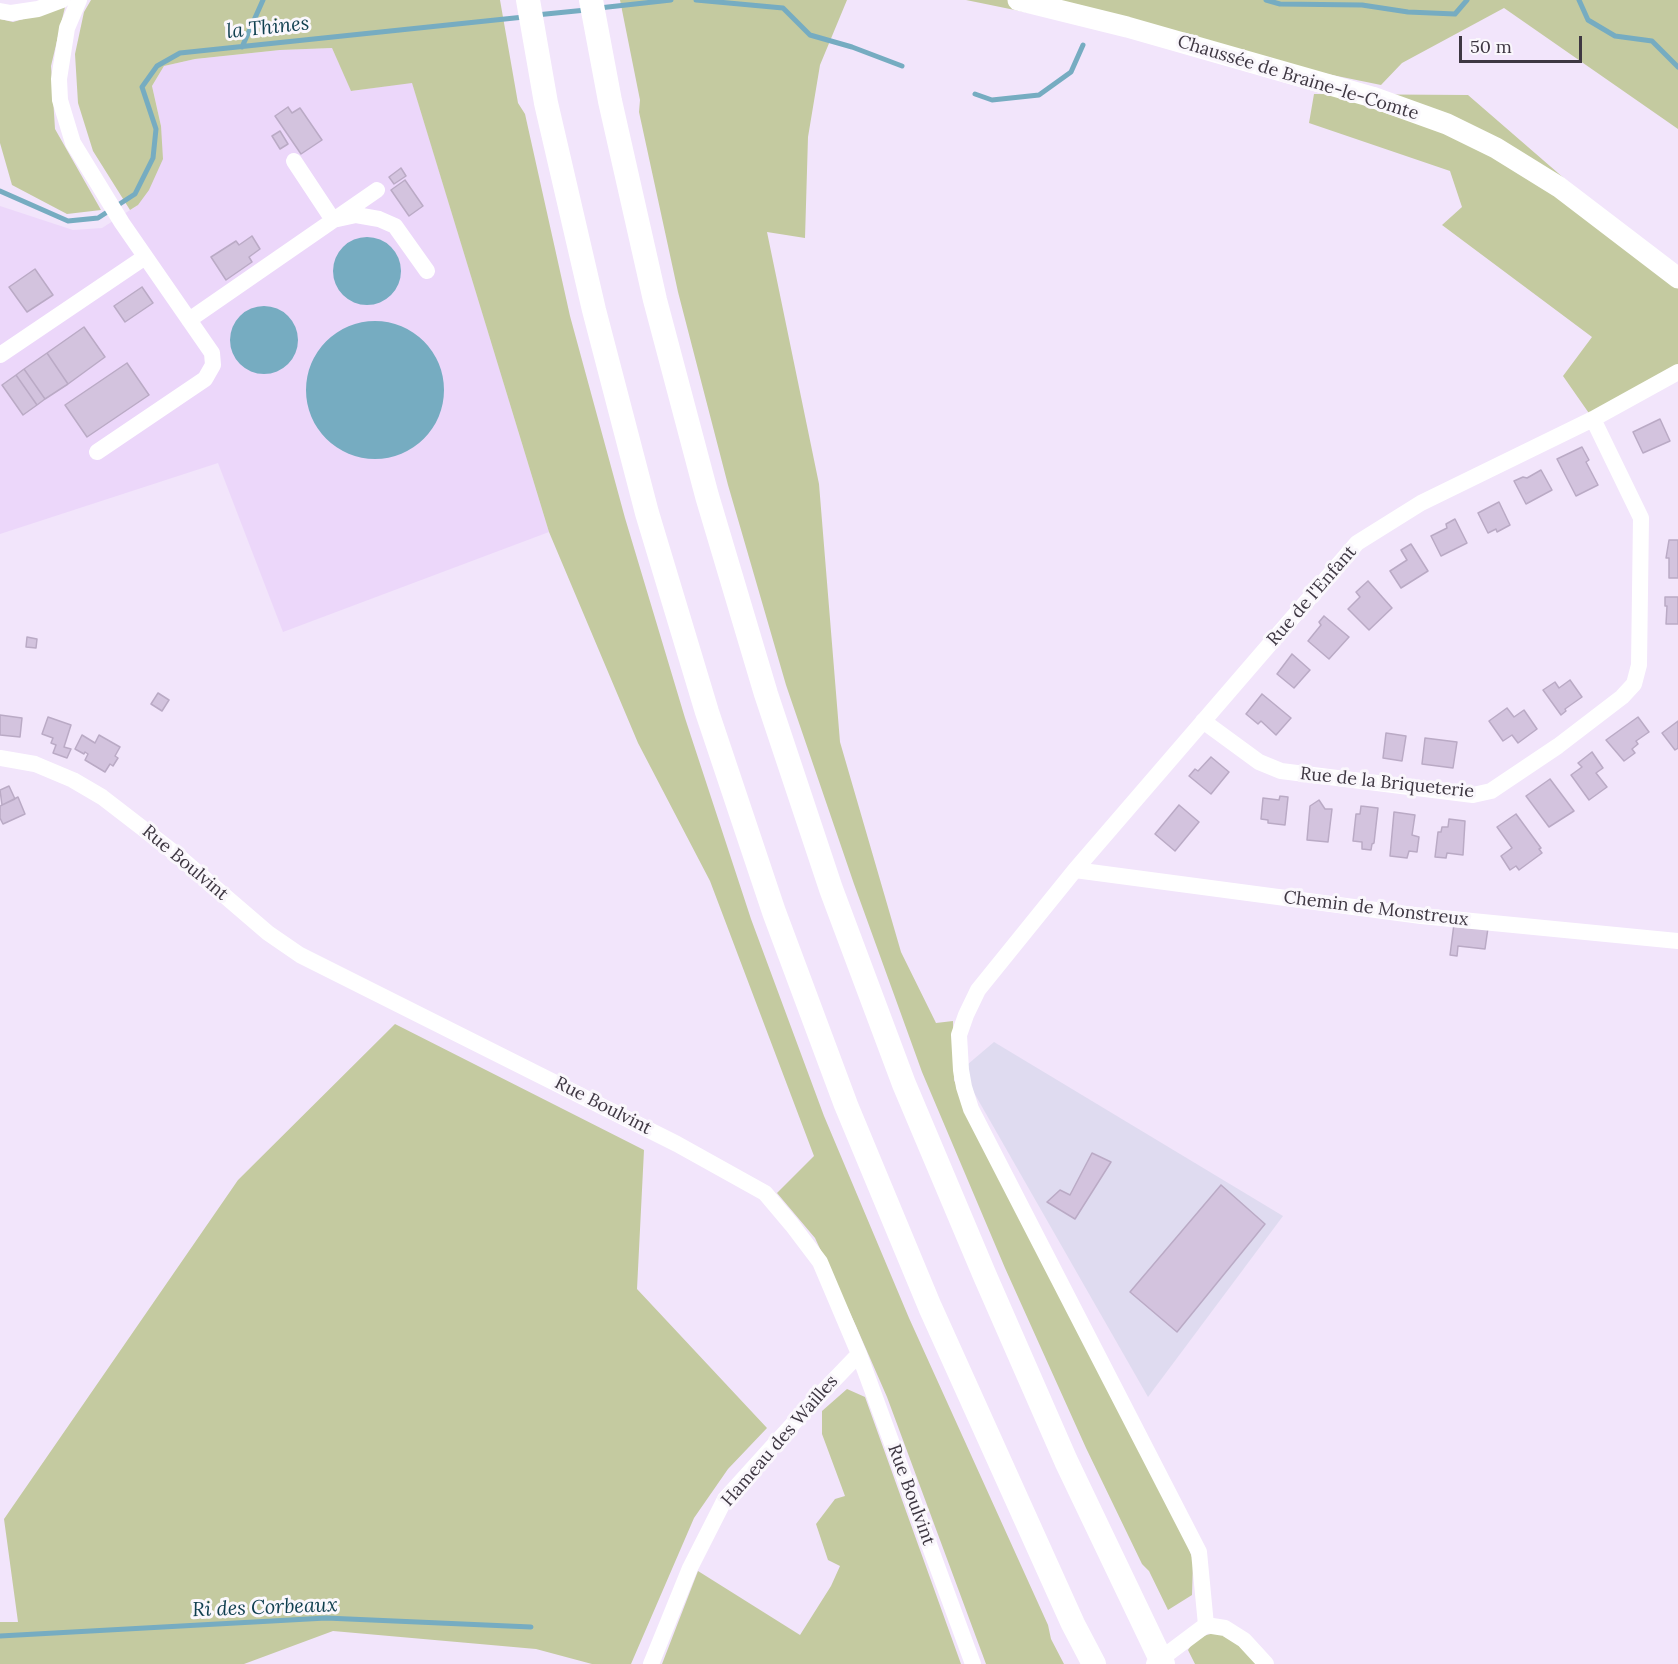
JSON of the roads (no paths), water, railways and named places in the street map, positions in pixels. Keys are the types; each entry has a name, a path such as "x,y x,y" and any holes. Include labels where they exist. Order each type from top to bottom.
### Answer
{"highway":[{"path":"528,0 546,103 594,310 647,513 707,712 774,912 846,1106 926,1296 1073,1624 1094,1664"},
{"path":"591,0 610,101 655,300 707,496 766,694 831,889 904,1084 980,1266 1066,1461 1163,1664"}],"main road":[{"name":"Chaussée de Braine-le-Comte","path":"1018,0 1127,27 1372,97 1447,124 1496,147 1559,187 1678,278"}],"street":[{"path":"0,11 11,13 38,9 62,0"},
{"path":"79,0 67,28 59,79 60,100 73,143 122,223 212,353 213,365 205,379 97,452"},
{"path":"294,161 333,220"},
{"path":"189,320 377,190"},
{"path":"333,220 356,215 379,219 395,226 427,271"},
{"path":"0,355 145,257"},
{"name":"Rue de l'Enfant","path":"1206,1625 1199,1552 971,1109 964,1087 959,1035 978,990 1075,870 1357,543 1422,503 1593,419 1678,372"},
{"name":"Rue de la Briqueterie","path":"1203,721 1258,762 1281,771 1473,795 1491,791 1586,725 1622,697 1634,684 1639,664 1641,518 1593,419"},
{"name":"Rue Boulvint","path":"0,758 35,764 73,780 102,797 176,854 268,933 300,955 677,1144 765,1193 820,1262 859,1354 973,1664"},
{"name":"Chemin de Monstreux","path":"1075,870 1421,916 1678,941"},
{"name":"Hameau des Wailles","path":"651,1664 690,1568 725,1499 810,1404 859,1354"},
{"path":"1154,1664 1206,1625 1225,1628 1244,1640 1266,1664"}],"water":[{"path":"360,237 374,237 386,242 396,252 401,271 396,290 386,300 374,305 360,305 348,300 338,290 333,278 333,264 338,252 348,242"},
{"path":"257,306 271,306 283,311 293,321 298,340 293,359 283,369 271,374 257,374 245,369 235,359 230,347 230,333 235,321 245,311"},
{"path":"375,321 401,326 424,341 439,364 444,390 439,416 424,439 401,454 375,459 349,454 326,439 311,416 306,390 311,364 326,341 349,326"}],"waterway":[{"path":"242,47 263,0"},
{"name":"la Thines","path":"599,8 671,0"},
{"name":"la Thines","path":"696,0 783,8 810,35 852,47 902,66"},
{"name":"la Thines","path":"1266,0 1280,4 1362,5 1408,12 1455,14 1467,0"},
{"name":"la Thines","path":"1579,0 1588,20 1615,36 1652,41 1678,67"},
{"name":"la Thines","path":"536,15 586,10"},
{"name":"la Thines","path":"0,191 68,221 98,218 135,194 153,158 156,129 142,87 157,66 180,53 524,17"},
{"name":"la Thines","path":"975,94 992,100 1039,95 1071,72 1083,45"},
{"name":"Ri des Corbeaux","path":"0,1636 326,1618 531,1627"}]}
